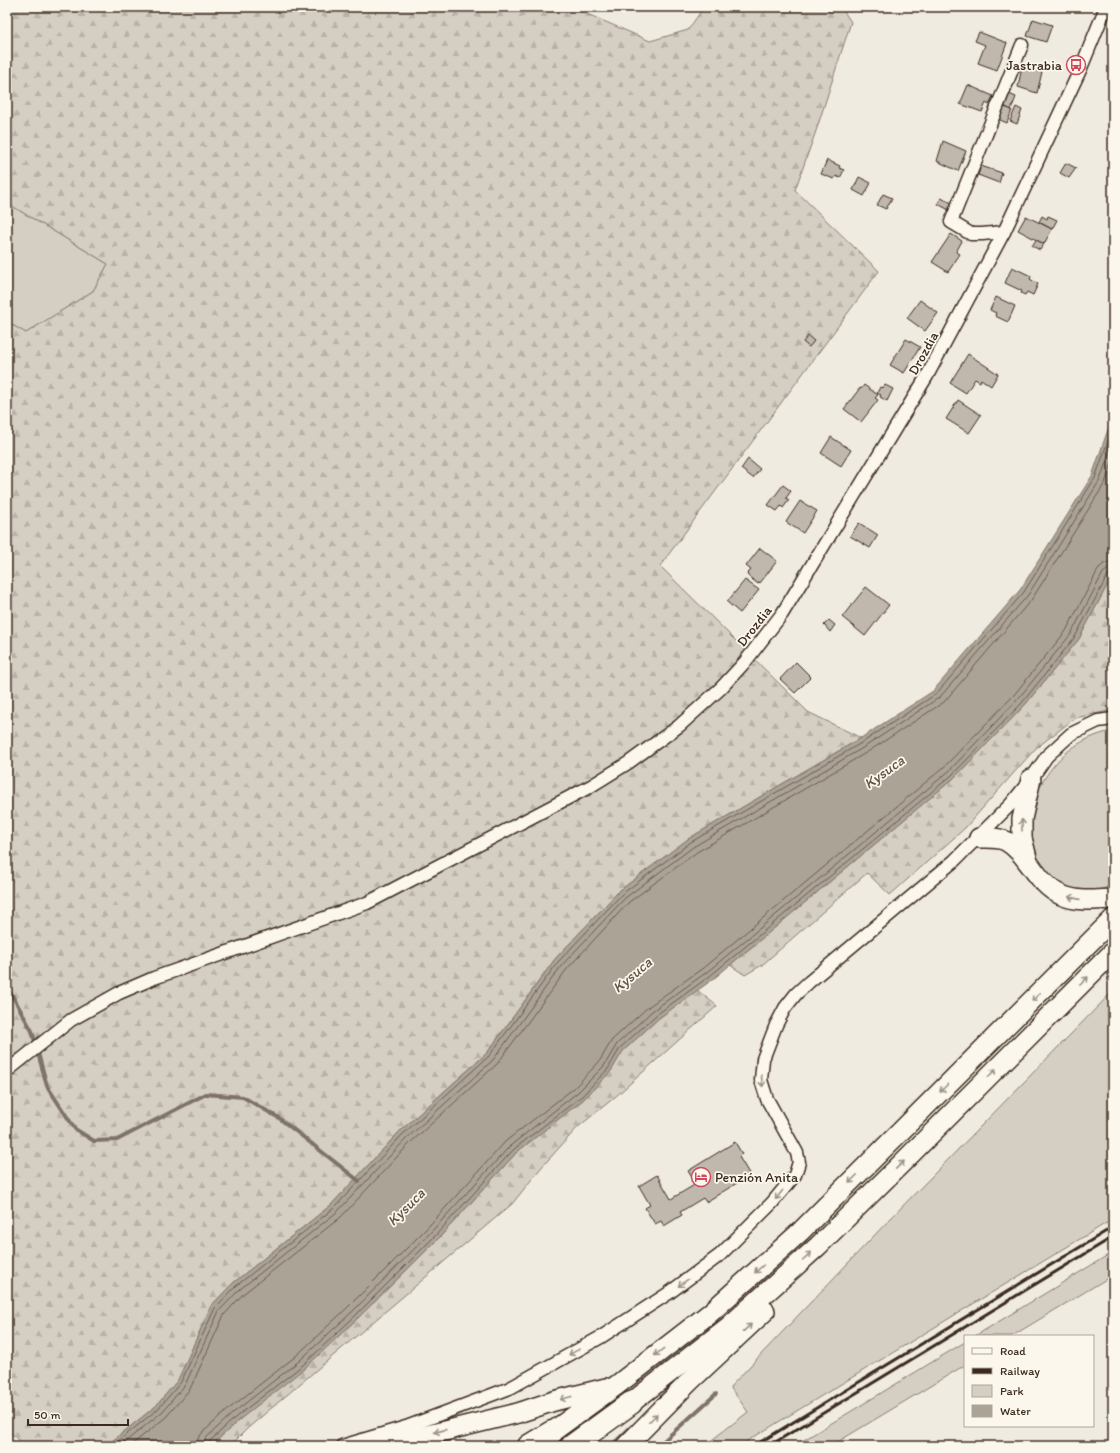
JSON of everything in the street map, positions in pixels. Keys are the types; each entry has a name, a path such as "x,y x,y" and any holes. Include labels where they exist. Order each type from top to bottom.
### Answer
{"highway":[{"path":"572,1446 631,1403"},
{"path":"529,1446 552,1432"}],"main road":[{"path":"1029,864 1022,838 1022,818 1031,779"},
{"path":"979,838 995,838 1006,841 1015,848 1044,884 1061,895 1078,900 1093,901 1113,899"},
{"path":"552,1432 617,1385 710,1313 800,1232 1113,919"},
{"path":"631,1403 728,1328 818,1246 900,1166 1113,952"},
{"path":"626,1446 689,1382 773,1304 778,1282"},
{"path":"383,1446 518,1413 554,1401 617,1385"}],"street":[{"name":"Drozdia","path":"7,1071 71,1020 119,993 154,978 367,903 591,786 628,763 679,726 721,688 745,662 782,614 927,376 1004,232 1082,68 1106,7"},
{"path":"1004,232 971,234 951,222 1022,45"},
{"path":"342,1446 406,1428 510,1388 601,1337 669,1293 720,1255 772,1203 795,1175 799,1162 792,1141 779,1122 767,1099 760,1080 763,1059 768,1043 785,1008 796,994 954,861 979,838 1011,804 1047,756 1071,734 1098,721 1113,719"}],"green space":[{"path":"7,7 571,7 650,41 688,30 704,7 841,7 851,22 817,128 795,190 879,271 660,566 808,712 861,738 688,839 619,891 555,959 487,1053 399,1132 331,1205 233,1283 211,1306 178,1380 156,1406 106,1446 25,1446 7,1430 7,322 26,333 93,291 108,264 7,203"},
{"path":"7,203 108,264 93,291 26,333 7,322"},
{"path":"1113,574 1113,710 1075,718 1035,749 965,828 890,895 867,873 762,965 745,975 730,965 954,778 1024,706 1079,639"},
{"path":"1113,731 1113,885 1089,892 1078,891 1064,886 1047,877 1038,866 1034,858 1032,848 1030,825 1031,814 1035,797 1044,779 1061,757 1089,738"},
{"path":"697,990 717,1006 615,1097 577,1128 540,1169 512,1204 248,1428 230,1446 211,1446 239,1420 358,1318 438,1239 517,1152 584,1099 611,1071 623,1051 659,1018"},
{"path":"1113,991 1113,1219 739,1446 704,1446 748,1412 730,1387 890,1219"},
{"path":"1113,1252 1113,1275 1014,1335 977,1335"},
{"path":"964,1343 964,1366 831,1446 794,1446"}],"water":[{"name":"Kysuca","path":"1113,415 1113,574 1079,639 1024,706 954,778 712,980 659,1018 623,1051 611,1071 584,1099 517,1152 438,1239 358,1318 305,1368 239,1420 211,1446 106,1446 156,1406 178,1380 211,1306 233,1283 331,1205 399,1132 487,1053 555,959 619,891 688,839 861,738 933,691 1020,590 1092,476"}],"building":[{"path":"1033,19 1052,25 1046,42 1027,36"},
{"path":"979,32 1007,43 997,70 978,63 985,45 975,41"},
{"path":"1022,66 1042,72 1037,93 1018,87"},
{"path":"968,85 993,96 989,105 986,103 982,112 960,104"},
{"path":"1009,94 1016,97 1011,110 1004,106"},
{"path":"1002,106 1012,110 1007,123 998,119"},
{"path":"1016,107 1022,110 1017,124 1010,121"},
{"path":"943,141 966,151 958,171 937,161"},
{"path":"827,160 840,166 839,168 844,170 840,178 836,176 834,179 821,174"},
{"path":"1066,163 1076,168 1069,178 1060,173"},
{"path":"981,166 1002,173 999,183 978,175"},
{"path":"859,177 871,183 864,196 853,190"},
{"path":"883,194 892,198 886,209 877,205"},
{"path":"941,198 952,203 949,210 938,204"},
{"path":"1026,216 1052,229 1044,244 1018,230"},
{"path":"1042,216 1047,219 1048,216 1057,220 1052,229 1039,222"},
{"path":"951,234 962,241 956,252 960,254 948,272 932,262"},
{"path":"1036,240 1044,244 1040,250 1032,246"},
{"path":"1012,267 1031,276 1030,279 1038,284 1033,295 1027,292 1025,295 1021,293 1022,291 1005,283"},
{"path":"996,297 1015,306 1008,322 995,316 996,313 990,310"},
{"path":"920,300 938,313 925,331 907,318"},
{"path":"808,336 814,341 809,347 803,342"},
{"path":"906,339 920,347 904,373 890,365"},
{"path":"968,354 998,374 991,386 981,379 980,382 975,379 966,393 950,383"},
{"path":"864,385 878,395 875,398 878,400 861,422 844,409"},
{"path":"885,385 893,389 887,401 880,397 881,395 877,393 880,387 883,388"},
{"path":"958,400 981,415 969,433 946,419"},
{"path":"831,437 851,450 841,466 821,453"},
{"path":"748,459 760,469 753,478 741,469"},
{"path":"783,485 791,491 786,498 789,500 783,508 781,506 777,511 768,505"},
{"path":"800,501 817,511 803,533 786,522"},
{"path":"859,523 878,535 870,548 850,536"},
{"path":"760,548 777,561 758,584 748,576 747,574 751,570 746,566"},
{"path":"745,580 759,590 740,613 727,602"},
{"path":"866,587 889,605 865,636 842,617"},
{"path":"829,620 835,625 830,632 824,625"},
{"path":"796,662 811,677 795,693 780,679"},
{"path":"735,1142 742,1154 739,1157 750,1175 706,1202 703,1198 680,1212 682,1215 664,1226 661,1221 655,1224 645,1208 650,1205 639,1186 657,1175 671,1199 696,1184 688,1171"}],"waterway":[{"path":"7,986 32,1031 47,1086 75,1129 94,1141 117,1140 206,1094 243,1097 279,1118 359,1181"},
{"path":"658,1446 716,1394"},
{"path":"611,1446 632,1426"}],"railway":[{"path":"754,1446 1113,1227"},
{"path":"769,1446 1113,1237"}],"place":[{"name":"Jastrabia","path":"1076,65"},
{"name":"Penzión Anita","path":"701,1177"}]}
